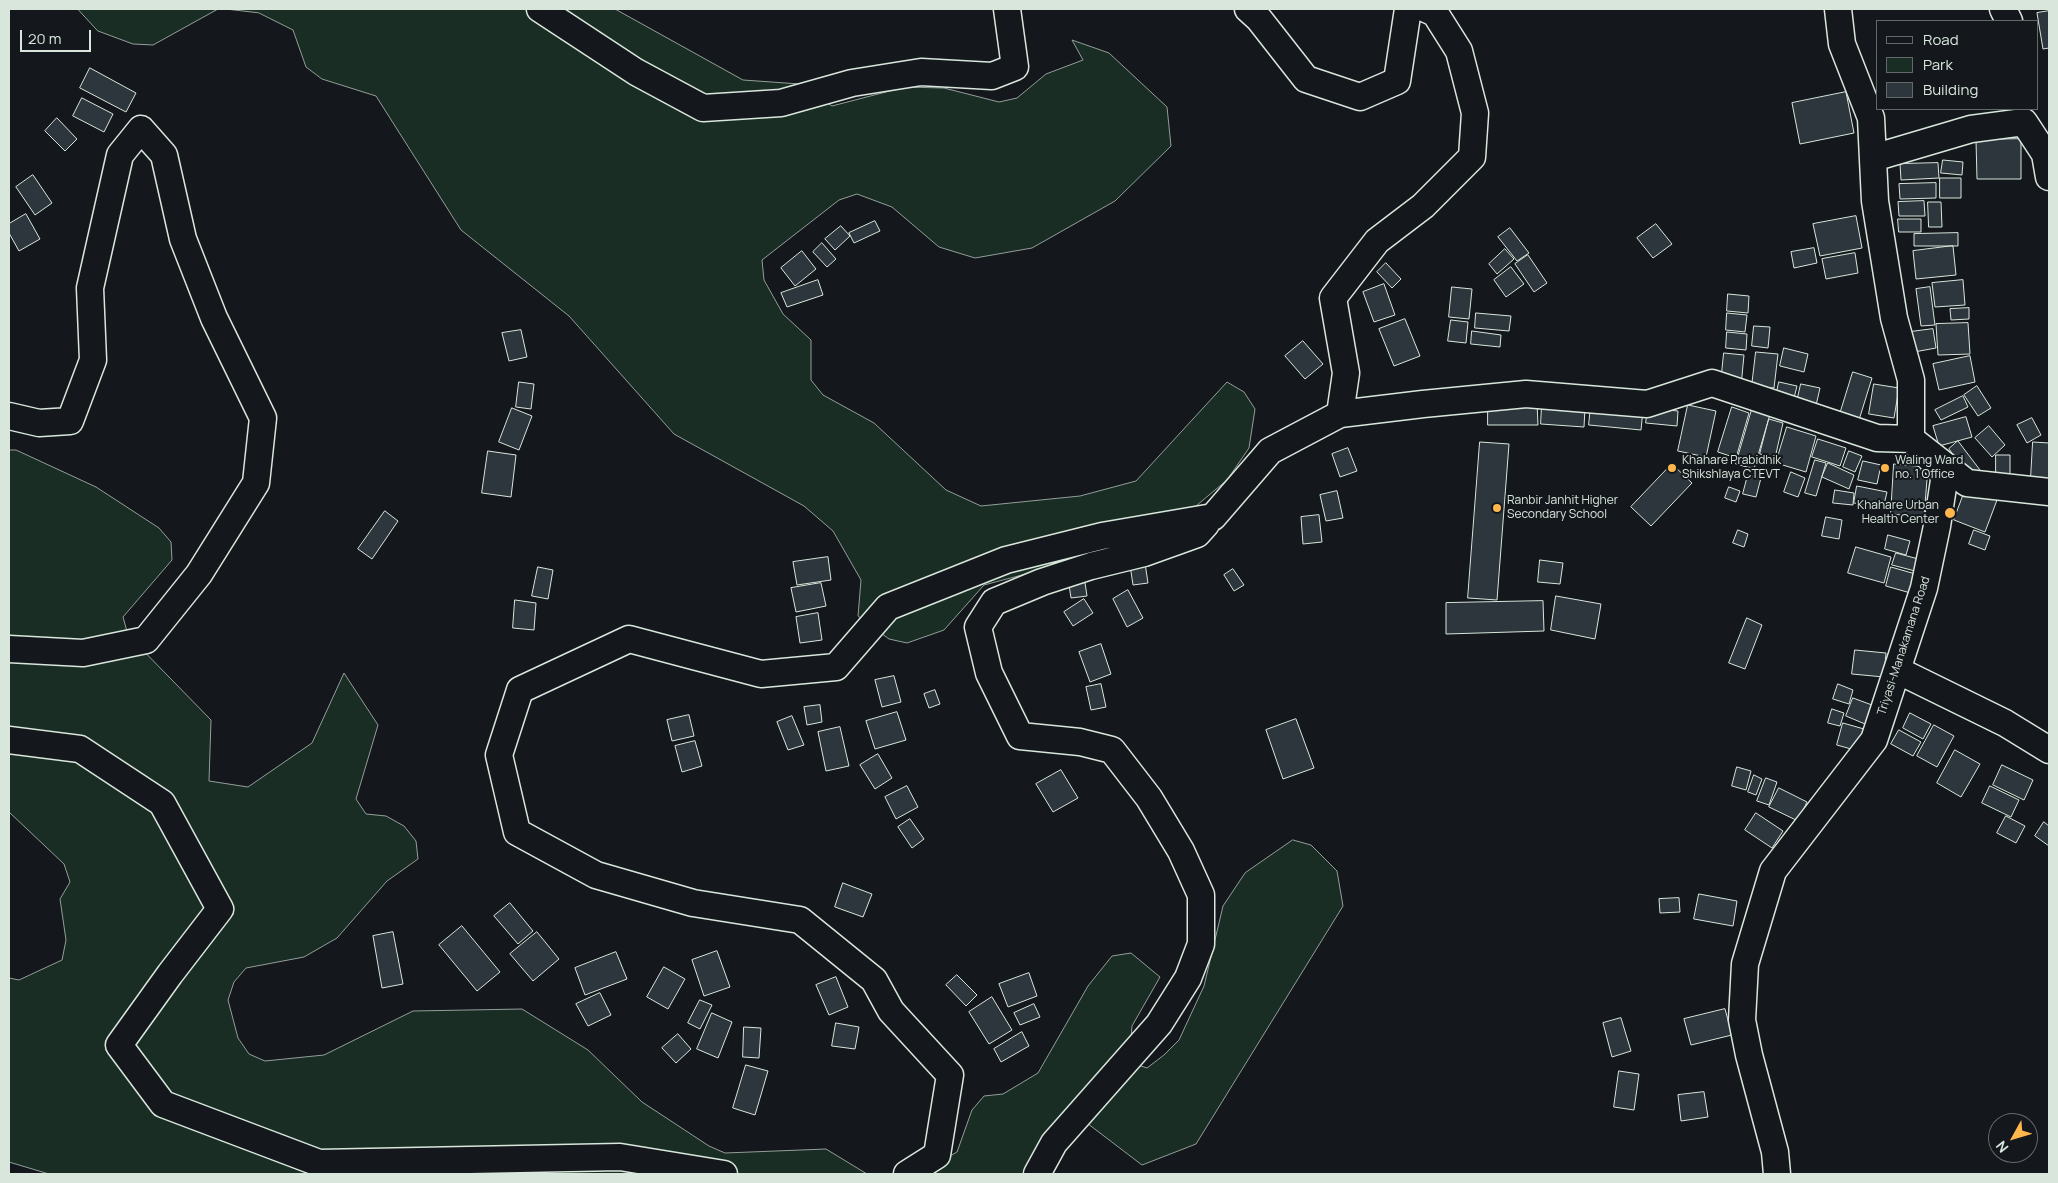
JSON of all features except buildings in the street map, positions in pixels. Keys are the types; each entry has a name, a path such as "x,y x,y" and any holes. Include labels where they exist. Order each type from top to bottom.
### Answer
{"street":[{"path":"540,9 636,72 703,108 781,104 852,84 920,72 992,76 1016,67 1007,9"},
{"path":"1248,9 1259,19 1306,79 1360,96 1397,81 1408,9"},
{"path":"1340,414 1346,373 1333,298 1377,241 1424,206 1472,157 1475,113 1459,51 1435,13 1426,9"},
{"path":"1838,9 1842,44 1871,118 1875,201 1894,318 1911,380 1910,438"},
{"path":"1873,158 2025,115 2045,154 2049,177"},
{"path":"9,416 39,424 70,421 93,360 90,288 120,155 142,129 164,155 183,239 214,318 263,418 256,483 199,574 146,640 84,653 9,649"},
{"path":"1036,1174 1054,1143 1159,1024 1188,978 1201,944 1201,895 1181,851 1149,798 1112,750 1080,742 1020,736 988,673 978,627 994,602 1091,566 1144,554 1197,534 1270,450 1340,414 1422,404 1526,394 1647,404 1712,383 1877,438 1910,438 1967,483 2049,492"},
{"name":"Triyasi-Manakamana Road","path":"1777,1174 1774,1152 1742,1020 1746,964 1773,871 1874,740 1924,588 1937,526 1945,474 1910,438"},
{"path":"907,1174 936,1155 950,1075 891,1011 874,980 800,920 693,903 596,875 517,832 499,755 520,690 629,639 761,674 836,667 888,607 997,564 1102,536 1213,517"},
{"path":"1897,670 2005,723 2049,750"},
{"path":"9,740 80,749 162,802 220,909 170,974 120,1045 163,1104 319,1163 620,1157 724,1174"}],"green space":[{"path":"78,9 218,9 153,45 133,44 98,31"},
{"path":"226,9 615,9 743,80 800,84 832,106 905,87 944,88 999,102 1017,98 1046,74 1083,60 1072,40 1109,53 1167,107 1171,146 1115,201 1032,248 975,258 939,247 892,207 857,194 839,200 762,260 764,280 783,314 811,340 811,380 823,395 874,423 946,490 981,506 1080,496 1136,481 1227,382 1244,392 1255,409 1249,448 1227,480 1184,516 1079,560 984,585 944,630 907,643 889,639 858,616 861,580 833,531 804,506 674,434 569,316 461,230 376,96 322,79 306,67 293,30 259,13"},
{"path":"9,450 16,450 96,487 159,528 171,542 172,560 123,617 128,635 211,720 209,781 248,787 312,743 344,673 378,725 356,799 366,814 386,816 404,826 416,841 418,859 387,881 337,938 304,957 246,968 234,982 228,1000 238,1038 249,1054 265,1061 324,1055 413,1011 522,1009 588,1050 642,1102 709,1146 725,1153 826,1149 867,1174 49,1174 9,1162 9,978 19,980 62,960 66,940 60,899 70,882 64,864 9,812"},
{"path":"1293,840 1311,845 1337,871 1343,906 1196,1144 1142,1165 1079,1117 1023,1174 918,1174 957,1152 972,1110 984,1096 1003,1094 1038,1073 1088,986 1112,956 1131,953 1160,977 1132,1026 1129,1062 1147,1068 1164,1055 1179,1040 1204,986 1223,906 1245,873"}],"place":[{"name":"Khahare Prabidhik Shikshlaya CTEVT","path":"1672,468"},
{"name":"Waling Ward no. 1 Office","path":"1885,468"},
{"name":"Ranbir Janhit Higher Secondary School","path":"1497,508"},
{"name":"Khahare Urban Health Center","path":"1950,513"}]}
